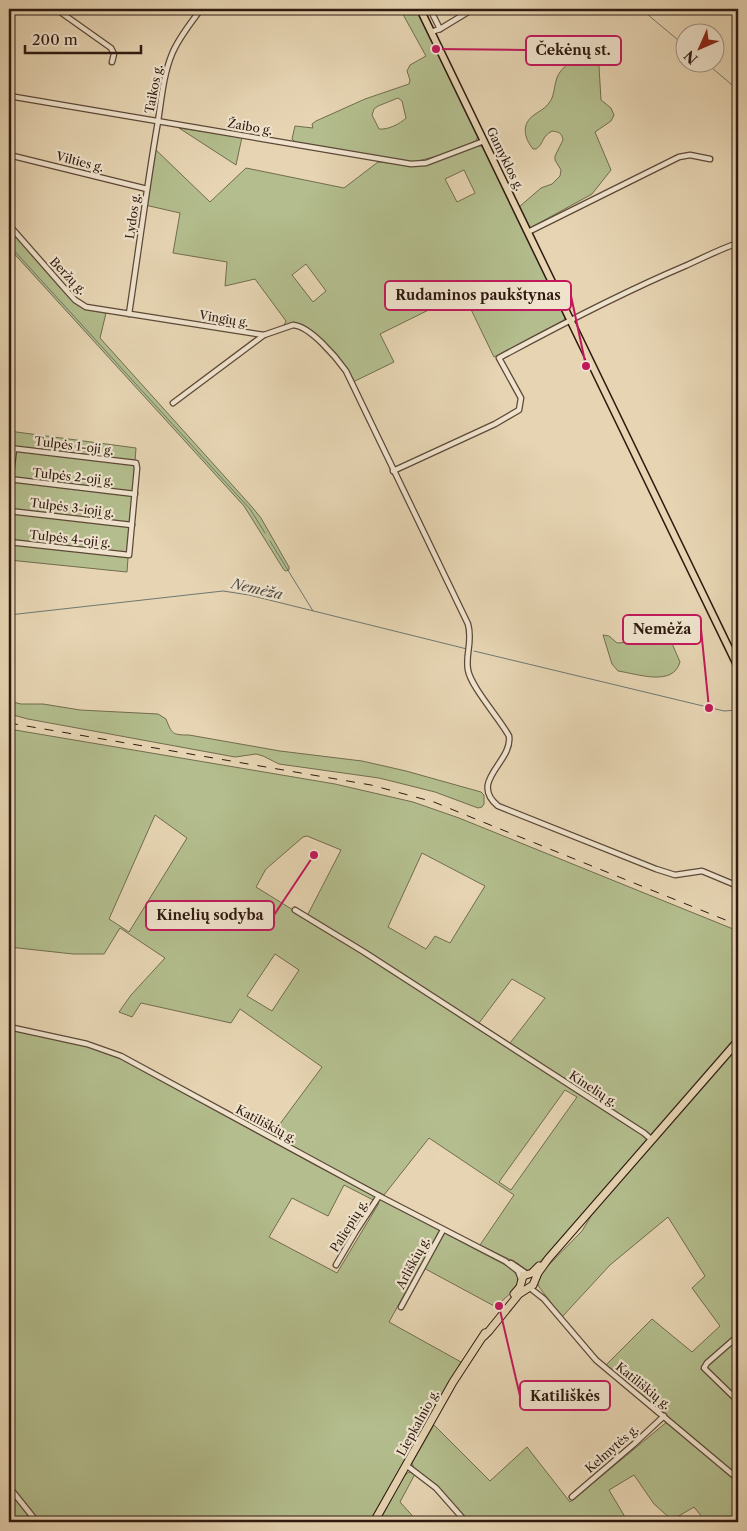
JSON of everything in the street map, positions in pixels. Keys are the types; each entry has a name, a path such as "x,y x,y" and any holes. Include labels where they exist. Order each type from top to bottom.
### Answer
{"highway":[{"name":"Liepkalnio g.","path":"374,1522 453,1382 484,1336 528,1281 738,1041"}],"main road":[{"name":"Gamyklos g.","path":"420,9 738,667"}],"street":[{"path":"9,17 14,9"},
{"path":"56,9 111,48 114,54 112,62"},
{"name":"Taikos g.","path":"158,122 171,56 178,41 201,9"},
{"path":"430,9 440,29"},
{"path":"432,32 473,9"},
{"name":"Žaibo g.","path":"9,96 411,164 426,163 484,141"},
{"name":"Lydos g.","path":"129,314 158,122"},
{"name":"Vilties g.","path":"9,155 147,189"},
{"path":"528,232 679,158 690,155 710,159"},
{"name":"Beržų g.","path":"9,225 75,300 86,307 129,314"},
{"path":"393,471 495,424 519,410 522,398 499,358 570,319 662,275 738,243"},
{"name":"Vingių g.","path":"129,314 264,335"},
{"path":"264,335 297,325 308,331 346,371 468,624 471,640 468,662 470,676 510,736 509,747 488,780 487,790 493,802 498,806 656,869 675,875 702,871 738,886"},
{"name":"Vingių g.","path":"173,403 264,335"},
{"path":"9,491 11,448"},
{"name":"Tulpės 1-oji g.","path":"11,448 136,463 135,494"},
{"name":"Tulpės 2-oji g.","path":"9,479 135,494"},
{"path":"132,525 135,494"},
{"name":"Tulpės 3-ioji g.","path":"9,511 132,525"},
{"name":"Tulpės 4-oji g.","path":"9,542 129,555 132,525"},
{"name":"Kinelių g.","path":"295,910 364,952 652,1140"},
{"name":"Katiliškių g.","path":"9,1027 87,1044 121,1056 379,1196 505,1261 528,1281"},
{"name":"Paliepių g.","path":"336,1266 379,1196"},
{"name":"Arliškių g.","path":"401,1306 443,1230"},
{"name":"Katiliškių g.","path":"505,1261 513,1263 596,1360 738,1479"},
{"path":"738,1336 707,1363 704,1368 738,1401"},
{"name":"Kelmytės g.","path":"572,1497 664,1416"},
{"path":"406,1465 430,1484 466,1522"},
{"path":"9,1488 37,1522"}],"green space":[{"path":"400,9 417,9 474,125 478,136 476,141 449,153 414,162 295,142 292,139 295,126 313,128 312,124 316,121 365,99 409,84 410,80 407,71 410,65 426,56","holes":["398,98 402,101 406,118 394,126 379,129 372,115 374,109"]},
{"path":"598,50 601,100 611,108 614,115 611,121 595,132 611,170 592,194 530,228 519,207 541,188 552,184 560,176 561,170 555,160 555,156 563,140 560,133 552,131 546,136 539,147 533,149 526,136 527,123 551,101 558,75 562,69 573,61"},
{"path":"179,128 242,137 236,165"},
{"path":"478,146 482,146 486,150 565,317 564,320 494,357 463,293 380,334 394,362 353,382 337,359 306,327 300,324 284,325 286,321 255,279 225,286 227,262 173,253 180,213 145,205 155,149 210,202 246,168 344,188 378,162 422,166","holes":["464,170 475,193 457,202 445,179","306,264 326,291 313,302 292,275"]},
{"path":"9,228 74,301 89,310 106,313 100,338 261,518 289,570 284,570 244,506 9,248"},
{"path":"9,431 136,448 127,572 9,560"},
{"path":"656,614 661,618 680,662 676,670 663,677 618,671 612,664 603,635 609,636 617,643 633,640"},
{"path":"9,701 80,710 158,714 166,719 173,733 179,735 189,735 280,751 362,761 481,792 484,795 484,804 478,808 435,792 379,778 279,764 256,754 235,757 28,719 9,714"},
{"path":"9,729 335,784 413,802 459,818 738,931 738,1034 539,1263 528,1271 517,1263 480,1245 514,1195 429,1138 384,1195 271,1136 322,1067 240,1009 231,1023 141,1003 132,1017 119,1012 131,995 165,958 120,928 104,954 73,954 9,947 9,838 11,826 9,825","holes":["155,815 187,838 129,932 109,919","307,836 341,850 306,918 256,887 266,869 303,837","422,853 485,886 450,943 435,936 426,949 388,927","275,954 299,970 272,1011 247,996","512,979 545,998 510,1043 479,1023","565,1090 577,1097 511,1190 499,1182"]},
{"path":"9,1029 90,1047 120,1058 315,1165 509,1267 518,1279 515,1289 496,1307 420,1266 389,1322 461,1362 369,1522 9,1522","holes":["344,1185 379,1203 337,1273 269,1237 292,1198 328,1216"]},
{"path":"738,1048 738,1476 605,1366 652,1319 692,1352 720,1326 692,1288 705,1276 668,1217 610,1265 562,1317 537,1282 539,1275 582,1231 591,1216"},
{"path":"668,1421 738,1481 738,1522 706,1522 694,1507 672,1520 654,1504 634,1475 609,1490 628,1522 468,1522 433,1484 414,1468 412,1463 434,1425 490,1481 527,1447 570,1502"},
{"path":"409,1472 415,1474 400,1502 418,1522 379,1522 404,1476"}],"waterway":[{"path":"641,9 674,37"},
{"path":"717,72 738,90"},
{"path":"9,245 250,509 265,533"},
{"path":"270,541 313,611"},
{"name":"Nemėža","path":"9,615 223,591 249,595 467,649"},
{"name":"Nemėža","path":"474,651 724,711 738,710"}],"railway":[{"path":"9,723 371,785 434,802 738,925"}],"place":[{"name":"Čekėnų st.","path":"436,49"},
{"name":"Rudaminos paukštynas","path":"586,366"},
{"name":"Nemėža","path":"709,708"},
{"name":"Kinelių sodyba","path":"314,855"},
{"name":"Katiliškės","path":"499,1306"}]}
